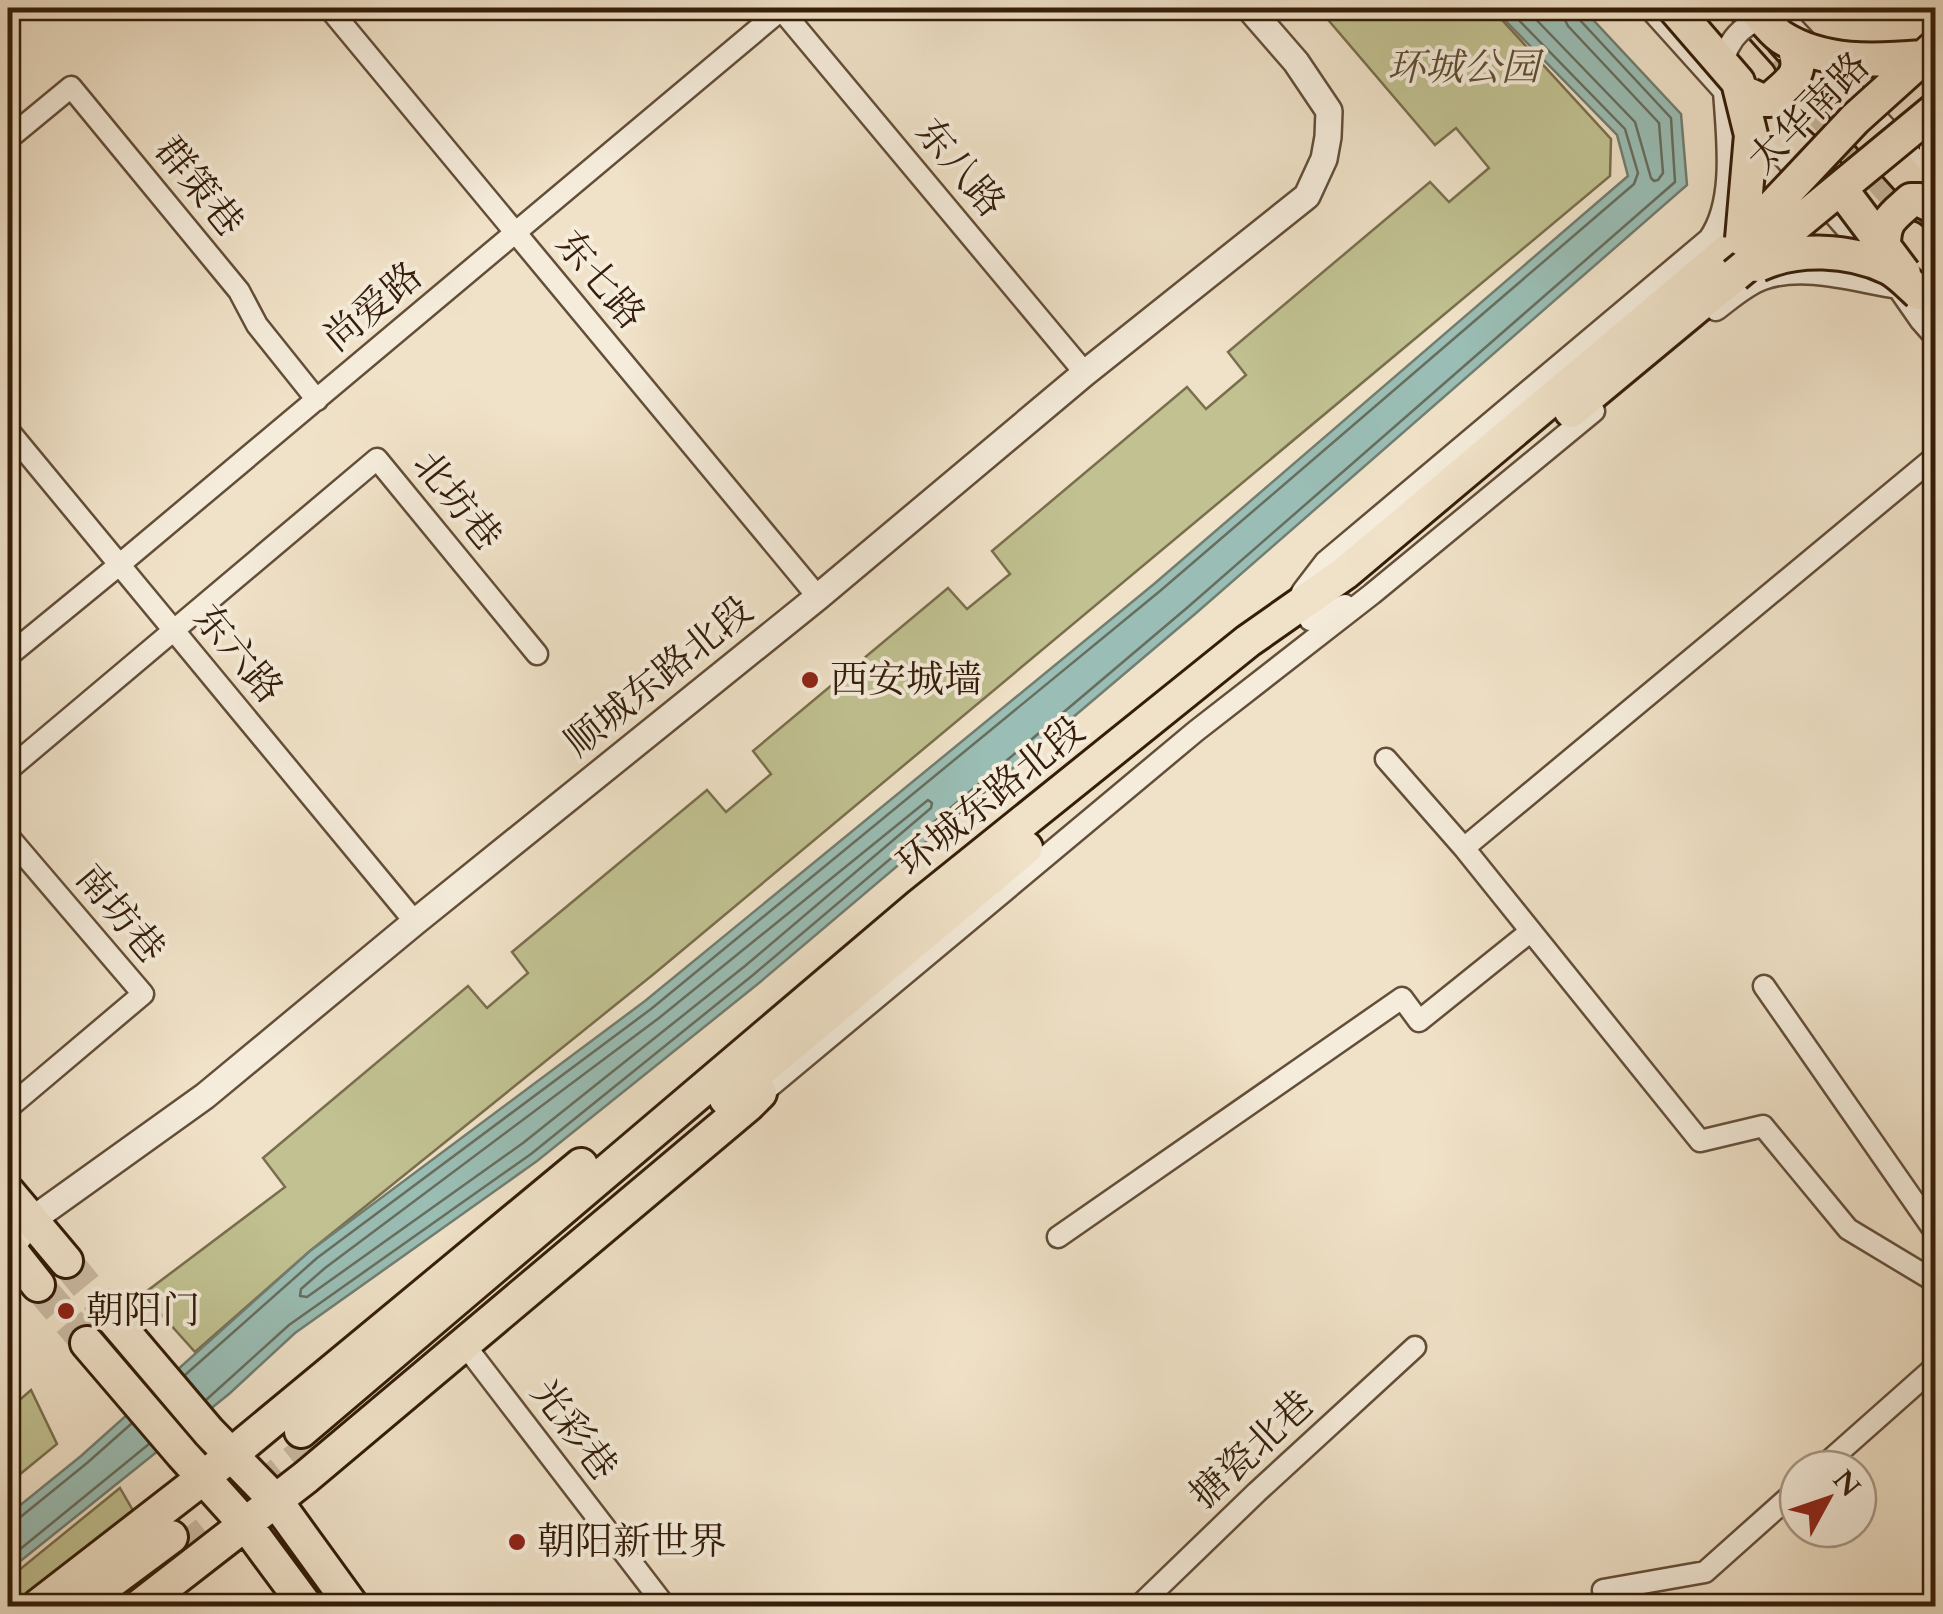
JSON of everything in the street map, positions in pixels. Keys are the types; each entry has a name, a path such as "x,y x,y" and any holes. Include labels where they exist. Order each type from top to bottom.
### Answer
{"main road":[{"path":"1674,8 1763,52 1822,54 1872,62 1929,51"},
{"path":"1698,8 1855,119 1884,152 1924,216"},
{"path":"1726,8 1763,52 1778,126 1841,189 1924,216"},
{"name":"太华南路","path":"1742,239 1855,119 1929,51"},
{"path":"1742,239 1750,135 1763,52"},
{"name":"太华南路","path":"1735,275 1936,109"},
{"path":"1735,275 1775,257 1829,253 1862,257 1925,287 1924,216 1936,148"},
{"name":"环城东路北段","path":"1481,469 1742,239"},
{"name":"环城东路北段","path":"307,1439 640,1170 821,1005 1231,677 1272,650 1298,617 1481,469 1735,275"},
{"path":"140,1606 276,1501 748,1106 821,1005"},
{"path":"38,1606 219,1443 715,1055 821,1005"},
{"path":"8,1192 66,1261"},
{"path":"8,1249 38,1285"},
{"path":"114,1320 219,1443 276,1501 352,1606"},
{"path":"97,1355 246,1525 306,1606"},
{"path":"78,1606 176,1544 109,1606"}],"street":[{"name":"东七路","path":"329,8 818,597"},
{"name":"尚爱路","path":"8,656 781,8"},
{"name":"东八路","path":"781,8 1085,374"},
{"name":"顺城东路北段","path":"8,1249 32,1220 205,1096 1306,196 1324,159 1329,111 1296,62 1249,8"},
{"path":"1649,8 1763,52 1924,216"},
{"path":"1763,52 1925,287 1920,321 1936,338"},
{"path":"748,1106 1196,731 1372,594 1481,469 1720,224 1728,142 1763,52"},
{"name":"群策巷","path":"8,139 71,87 238,291 257,325 317,400"},
{"path":"1481,469 1766,277 1793,274 1925,287"},
{"name":"东六路","path":"8,430 415,922"},
{"path":"1464,848 1936,456"},
{"name":"北坊巷","path":"172,629 377,459 537,654"},
{"path":"1298,617 1372,594"},
{"path":"8,770 172,629"},
{"path":"1386,759 1464,848 1700,1141 1763,1126 1848,1229 1936,1282"},
{"name":"南坊巷","path":"8,836 143,994 8,1108"},
{"path":"1058,1238 1402,998 1418,1021 1531,931"},
{"path":"1764,986 1936,1233"},
{"name":"光彩巷","path":"464,1344 665,1606"},
{"name":"搪瓷北巷","path":"1139,1606 1256,1492 1415,1347"},
{"path":"1843,1449 1936,1366"},
{"path":"1603,1590 1705,1572 1778,1506"}],"green space":[{"name":"环城公园","path":"1318,8 1491,8 1611,139 1610,176 655,973 310,1251 195,1352 143,1294 285,1187 263,1158 468,986 487,1008 528,973 512,952 707,790 726,812 771,774 753,751 948,588 967,609 1010,574 992,551 1187,387 1206,409 1246,375 1228,352 1430,182 1449,202 1489,168 1456,128 1435,145"},
{"path":"31,1390 57,1444 8,1484 8,1410"},
{"path":"120,1488 135,1514 21,1606 8,1606 8,1579"}],"water":[{"path":"1493,8 1582,8 1681,114 1687,185 1195,614 759,983 537,1161 295,1333 229,1394 8,1571 8,1515 81,1456 310,1251 645,1001 1154,584 1628,176 1617,135"}],"tunnel":[{"path":"1775,61 1924,227"},
{"path":"66,1261 114,1320"},
{"path":"38,1285 87,1343"},
{"path":"181,1552 313,1446"}],"place":[{"name":"西安城墙","path":"810,680"},
{"name":"朝阳门","path":"66,1311"},
{"name":"朝阳新世界","path":"517,1542"}]}
